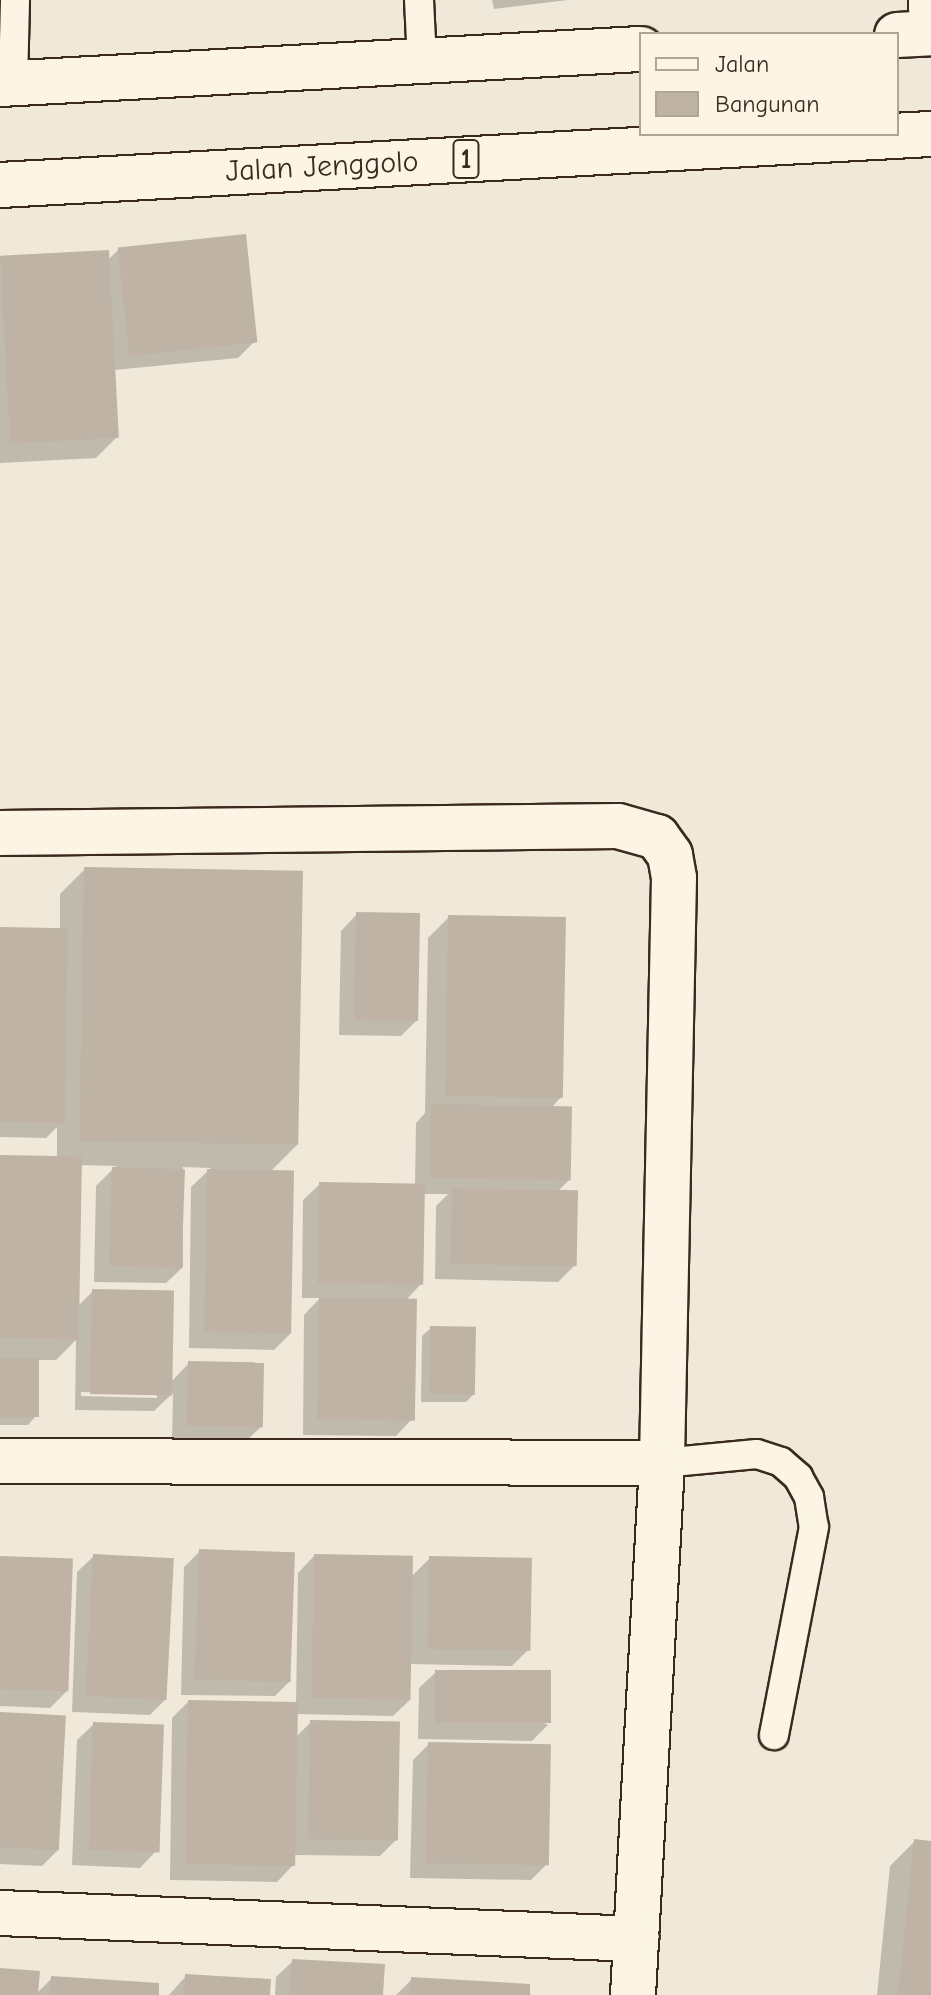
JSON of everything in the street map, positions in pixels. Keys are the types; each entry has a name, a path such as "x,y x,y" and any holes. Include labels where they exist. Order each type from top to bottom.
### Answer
{"main road":[{"path":"931,0 931,9"},
{"path":"899,35 931,33"},
{"path":"7,84 639,49"},
{"name":"Jalan Jenggolo","path":"899,136 931,134"},
{"name":"Jalan Jenggolo","path":"0,185 894,136"},
{"path":"0,833 618,826 657,837 670,855 674,878 662,1463 633,1995"},
{"path":"0,1461 662,1463"},
{"path":"0,1913 636,1939"}],"lane":[{"path":"7,84 15,0"},
{"path":"419,0 422,61"},
{"path":"662,1463 757,1454 781,1462 798,1477 809,1497 814,1527 774,1735"}],"building":[{"path":"246,234 257,342 129,356 118,247"},
{"path":"109,250 119,438 10,443 0,256"},
{"path":"84,867 303,871 298,1145 79,1141"},
{"path":"356,912 420,913 418,1021 354,1020"},
{"path":"448,915 566,917 563,1098 445,1096"},
{"path":"0,927 68,928 65,1123 0,1122"},
{"path":"431,1104 572,1106 571,1180 430,1178"},
{"path":"0,1155 82,1156 79,1339 0,1338"},
{"path":"112,1167 185,1170 182,1268 109,1266"},
{"path":"207,1169 294,1171 291,1333 204,1332"},
{"path":"319,1182 425,1184 423,1285 317,1283"},
{"path":"452,1188 578,1190 577,1266 451,1264"},
{"path":"92,1289 174,1290 172,1395 90,1394"},
{"path":"319,1297 417,1299 415,1421 317,1419"},
{"path":"430,1326 476,1327 475,1395 429,1394"},
{"path":"0,1358 39,1358 39,1417 0,1417"},
{"path":"188,1361 264,1362 263,1427 187,1426"},
{"path":"199,1549 295,1552 290,1682 194,1679"},
{"path":"93,1554 174,1558 166,1700 86,1696"},
{"path":"314,1554 413,1556 410,1700 311,1698"},
{"path":"0,1556 73,1559 68,1691 0,1689"},
{"path":"429,1556 532,1558 530,1651 427,1649"},
{"path":"435,1670 551,1670 551,1723 435,1723"},
{"path":"188,1700 298,1702 295,1866 185,1864"},
{"path":"0,1712 66,1715 59,1850 0,1847"},
{"path":"310,1720 400,1722 398,1841 308,1839"},
{"path":"93,1722 164,1724 159,1852 89,1850"},
{"path":"428,1742 551,1744 549,1865 426,1863"},
{"path":"914,1839 931,1841 931,1995 898,1995"},
{"path":"292,1959 385,1964 383,1995 290,1995"},
{"path":"0,1968 40,1971 38,1995 0,1995"},
{"path":"185,1974 271,1979 270,1995 184,1995"},
{"path":"51,1976 159,1983 159,1995 50,1995"},
{"path":"411,1977 530,1984 530,1995 410,1995"}]}
